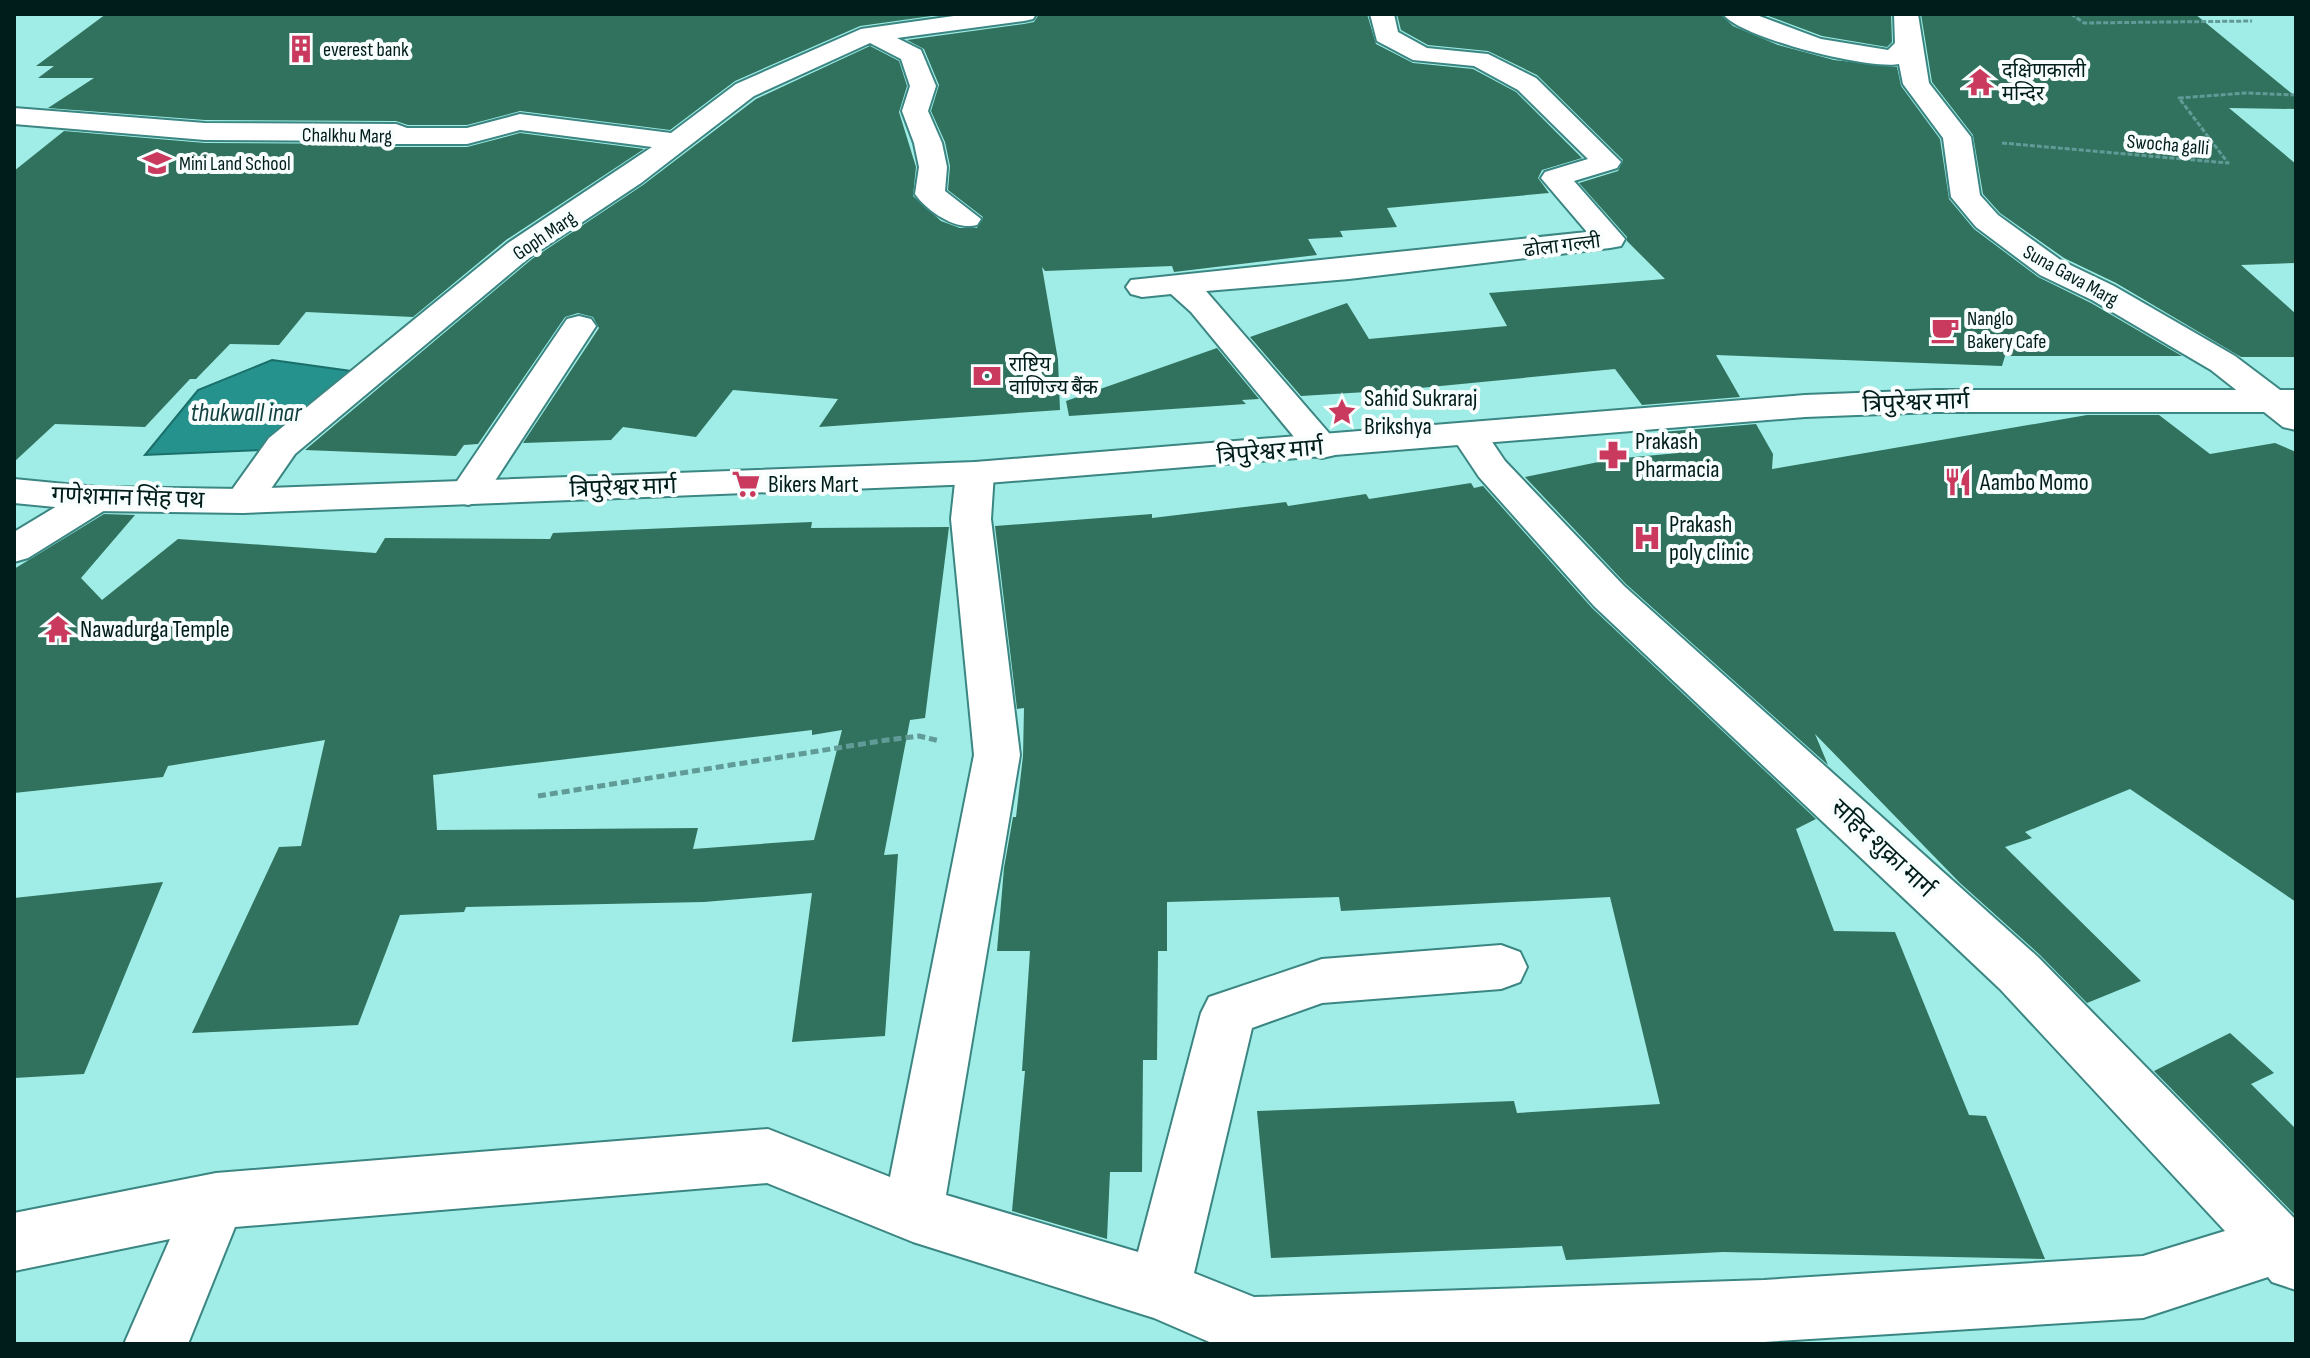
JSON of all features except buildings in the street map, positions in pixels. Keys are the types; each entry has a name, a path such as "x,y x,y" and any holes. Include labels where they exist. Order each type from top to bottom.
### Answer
{"main road":[{"name":"Goph Marg","path":"243,501 282,446 519,250 631,177 745,90 871,24 1024,14"},
{"name":"ढोला गल्ली","path":"1142,287 1349,269 1610,239 1555,178 1607,162 1559,112 1527,84 1479,59 1422,55 1386,36 1382,14"},
{"path":"1735,14 1759,26 1846,53 1894,58 1908,45"},
{"name":"Suna Gava Marg","path":"1906,14 1908,45 1916,84 1957,137 1966,197 2006,237 2051,268 2103,293 2223,363 2287,407"},
{"path":"871,24 912,55 923,86 915,111 928,143 933,167 930,194 966,219"},
{"name":"Chalkhu Marg","path":"14,116 122,126 322,136 396,132 392,136 467,136 520,122 677,142"},
{"path":"1179,284 1203,305 1322,447"},
{"path":"468,493 579,326"},
{"name":"त्रिपुरेश्वर मार्ग","path":"243,501 975,473 1805,406 1935,401 2287,407"},
{"name":"सहिद शुक्रा मार्ग","path":"1469,435 1492,469 1609,596 2019,973 2287,1254"},
{"path":"913,1214 997,755 971,519 975,473"},
{"name":"गणेशमान सिंह पथ","path":"14,491 96,499 243,501"},
{"path":"14,549 96,499"},
{"path":"1159,1289 1228,1013 1322,981 1501,967"},
{"path":"14,1242 216,1201 768,1156 913,1214 1159,1289 1254,1336 1780,1328 2143,1287 2287,1254"},
{"path":"156,1344 216,1201"}],"path":[{"path":"2071,14 2084,23 2252,21"},
{"name":"Swocha galli","path":"1957,137 2019,146 2228,163 2179,98 2246,93 2296,95"},
{"path":"538,796 919,736 997,755"}],"water":[{"name":"thukwall inar","path":"272,360 358,372 262,450 145,455 198,390"}],"place":[{"name":"everest bank","path":"301,49"},
{"name":"दक्षिणकाली मन्दिर","path":"1980,82"},
{"name":"Mini Land School","path":"157,163"},
{"name":"Nanglo Bakery Cafe","path":"1945,330"},
{"name":"राष्ट्रिय वाणिज्य बैंक","path":"987,376"},
{"name":"Sahid Sukraraj Brikshya","path":"1342,412"},
{"name":"Prakash Pharmacia","path":"1613,455"},
{"name":"Aambo Momo","path":"1958,482"},
{"name":"Bikers Mart","path":"746,484"},
{"name":"Prakash poly clinic","path":"1647,538"},
{"name":"Nawadurga Temple","path":"58,629"}]}
